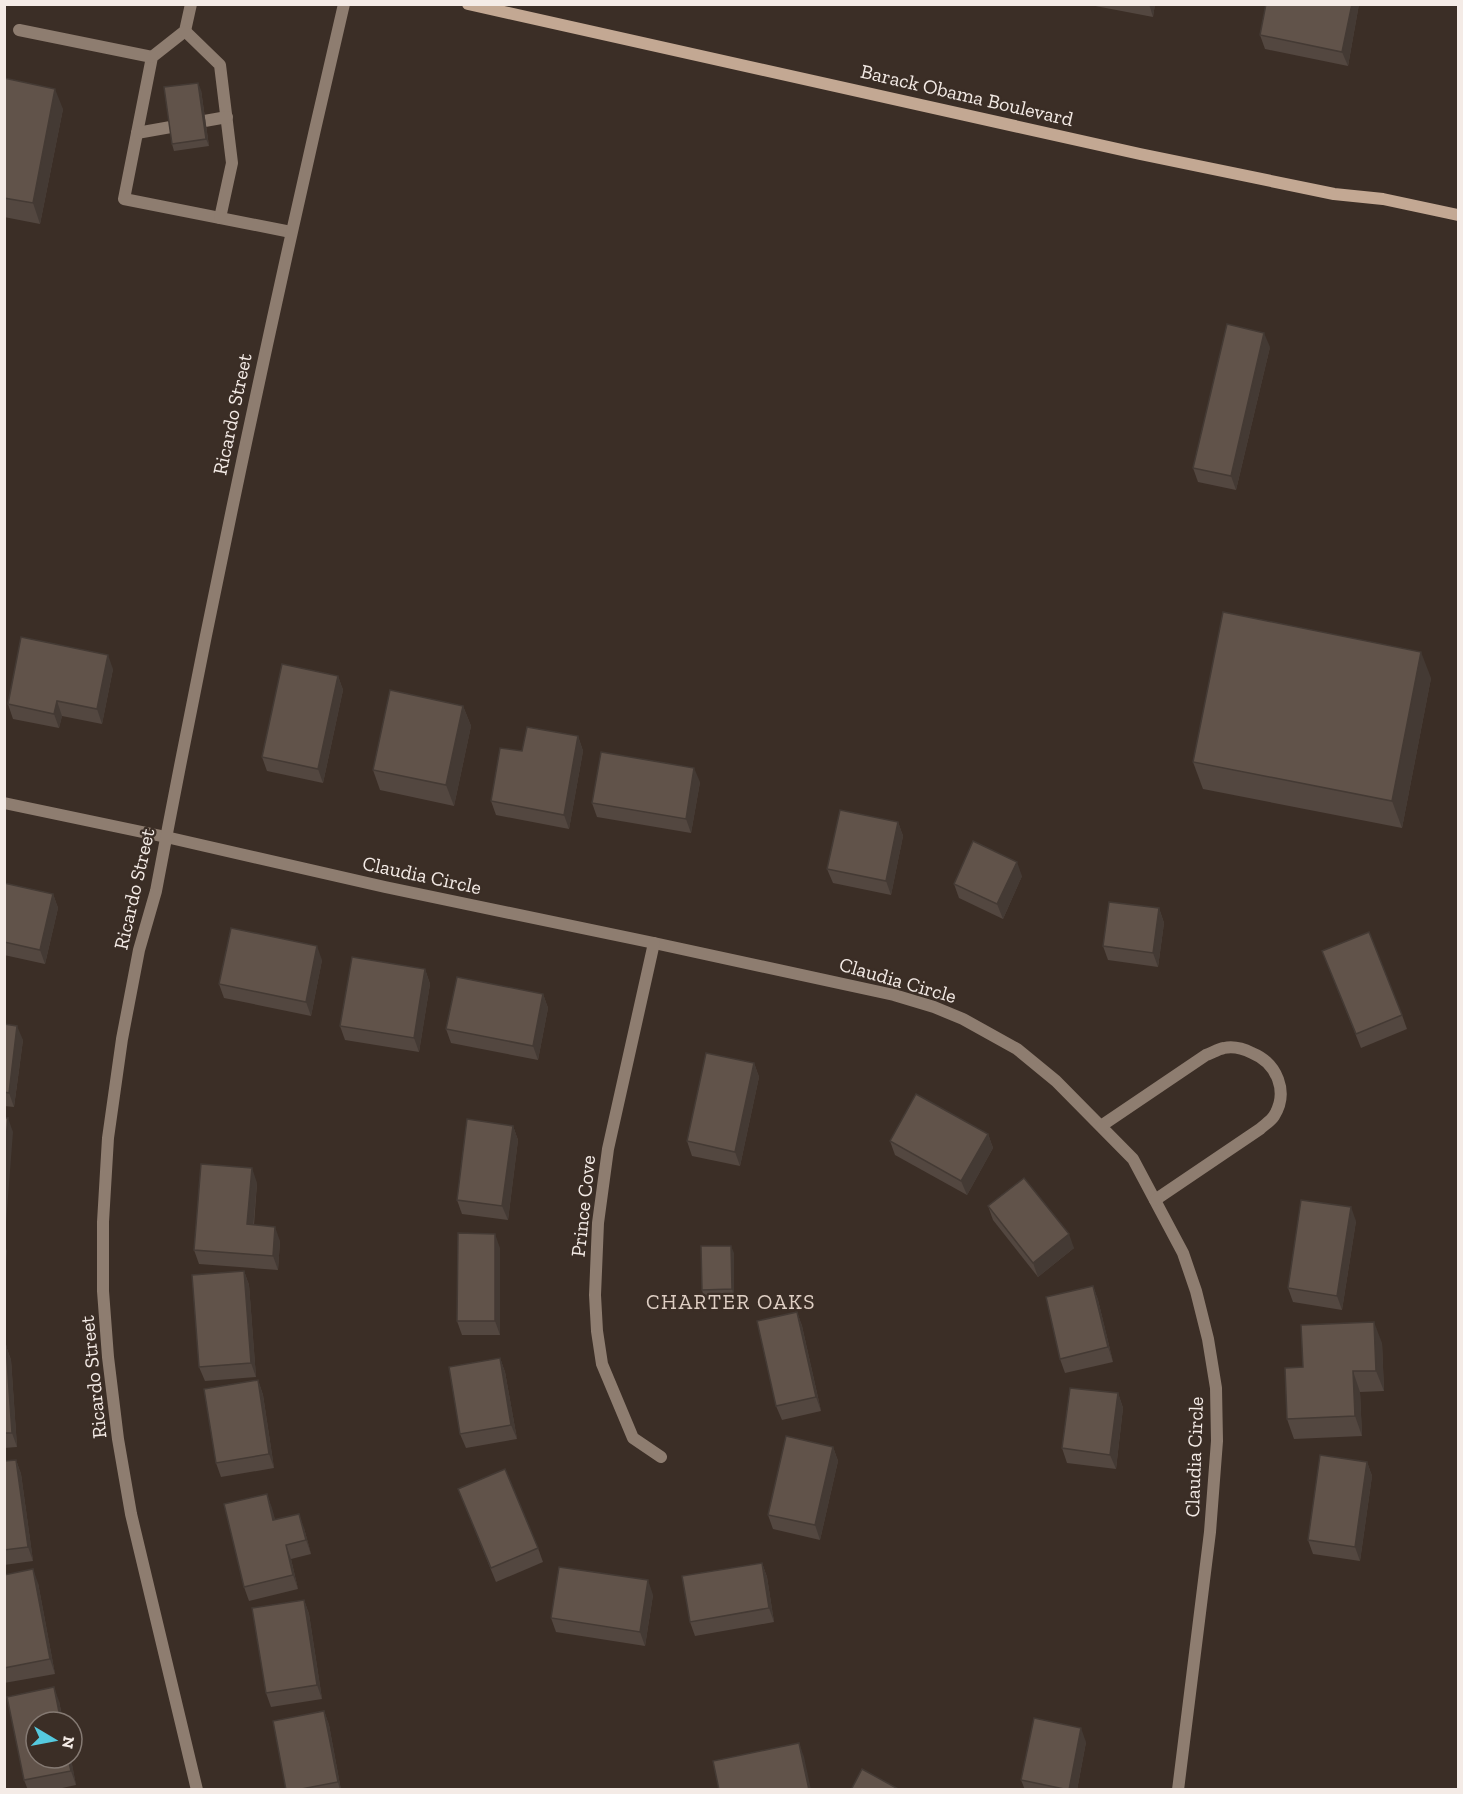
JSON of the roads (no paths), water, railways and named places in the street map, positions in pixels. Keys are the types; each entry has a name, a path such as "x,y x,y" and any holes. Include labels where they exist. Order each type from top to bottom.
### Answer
{"main road":[{"name":"Barack Obama Boulevard","path":"468,4 1140,154 1334,194 1383,199 1458,215"}],"street":[{"path":"191,4 184,31 152,57 124,199 291,232"},
{"name":"Ricardo Street","path":"197,1790 131,1514 117,1428 103,1291 103,1222 108,1138 122,1039 139,950 156,891 253,408 344,4"},
{"path":"19,30 152,57"},
{"path":"184,31 220,65 232,163 220,218"},
{"path":"137,133 226,117"},
{"name":"Claudia Circle","path":"4,803 894,995 934,1007 963,1019 1017,1049 1056,1081 1133,1159 1183,1253 1196,1291 1208,1339 1216,1388 1217,1441 1210,1532 1178,1790"},
{"name":"Prince Cove","path":"654,943 608,1149 598,1222 595,1295 602,1364 633,1438 661,1457"},
{"path":"1101,1126 1206,1055 1225,1048 1244,1049 1260,1056 1271,1067 1279,1079 1280,1097 1274,1115 1260,1129 1155,1200"}],"district":[{"name":"CHARTER OAKS","path":"731,1301"}]}
